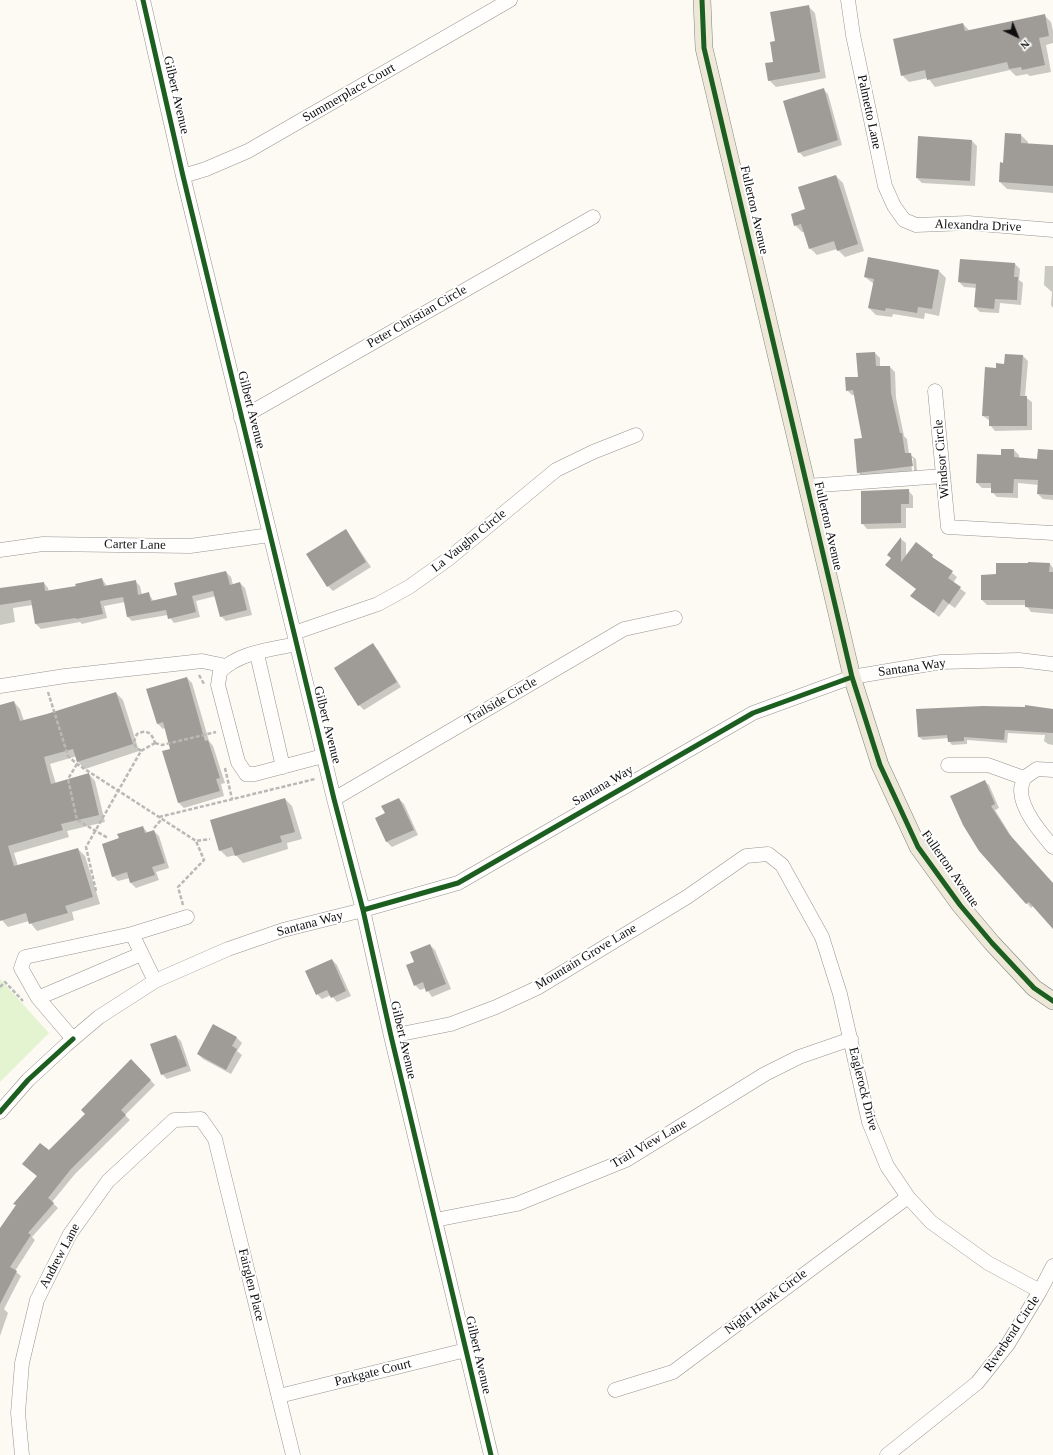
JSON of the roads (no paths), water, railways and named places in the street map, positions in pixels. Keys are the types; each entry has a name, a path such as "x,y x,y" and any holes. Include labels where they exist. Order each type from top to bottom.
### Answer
{"main road":[{"name":"Fullerton Avenue","path":"702,0 704,48 852,677 880,765 918,847 960,905 992,943 1034,988 1053,1001"}],"street":[{"name":"Gilbert Avenue","path":"143,0 183,176 241,418 323,756 363,910 391,1036 491,1455"},
{"name":"Summerplace Court","path":"183,176 206,169 248,151 510,0"},
{"name":"Palmetto Lane","path":"848,0 853,35 885,186 894,206 904,220"},
{"name":"Peter Christian Circle","path":"241,418 593,217"},
{"name":"Alexandra Drive","path":"904,220 916,225 968,222 1053,230"},
{"name":"Windsor Circle","path":"935,391 948,527 1053,534"},
{"name":"La Vaughn Circle","path":"226,666 242,658 257,654 295,639 378,604 409,587 447,560 556,470 593,452 636,435"},
{"path":"807,486 944,476"},
{"name":"Carter Lane","path":"0,550 43,544 190,546 270,534"},
{"name":"Trailside Circle","path":"334,799 624,629 674,618"},
{"path":"257,654 283,767"},
{"name":"Santana Way","path":"0,1112 28,1080 99,1016 155,981 228,949 283,930 363,910 458,883 753,713 852,677 941,662 1019,660 1053,664"},
{"path":"0,686 44,679 202,661 226,666"},
{"path":"226,666 220,672 218,685 240,767 246,774 250,775 323,756"},
{"path":"948,765 988,764 1024,778"},
{"path":"1053,770 1037,769 1024,778 1021,790 1024,804 1036,827 1053,847"},
{"name":"Mountain Grove Lane","path":"391,1036 451,1024 496,1007 537,988 687,896 746,856 768,854"},
{"name":"Eaglerock Drive","path":"768,854 782,865 822,937 840,994 869,1122 887,1166 908,1196 931,1222 958,1243 988,1263 1040,1291"},
{"path":"73,1039 38,998 21,968 25,957 132,934 187,917"},
{"path":"132,934 155,981"},
{"path":"38,998 141,954"},
{"name":"Trail View Lane","path":"435,1220 517,1204 626,1160 765,1074 799,1057 851,1039"},
{"name":"Fairglen Place","path":"201,1119 215,1139 293,1455"},
{"name":"Andrew Lane","path":"22,1455 18,1413 22,1363 37,1300 70,1234 108,1180 174,1120 201,1119"},
{"name":"Night Hawk Circle","path":"615,1390 673,1372 908,1196"},
{"name":"Riverbend Circle","path":"887,1455 977,1383 1008,1344 1040,1291 1053,1266"},
{"name":"Parkgate Court","path":"279,1396 466,1350"}]}
